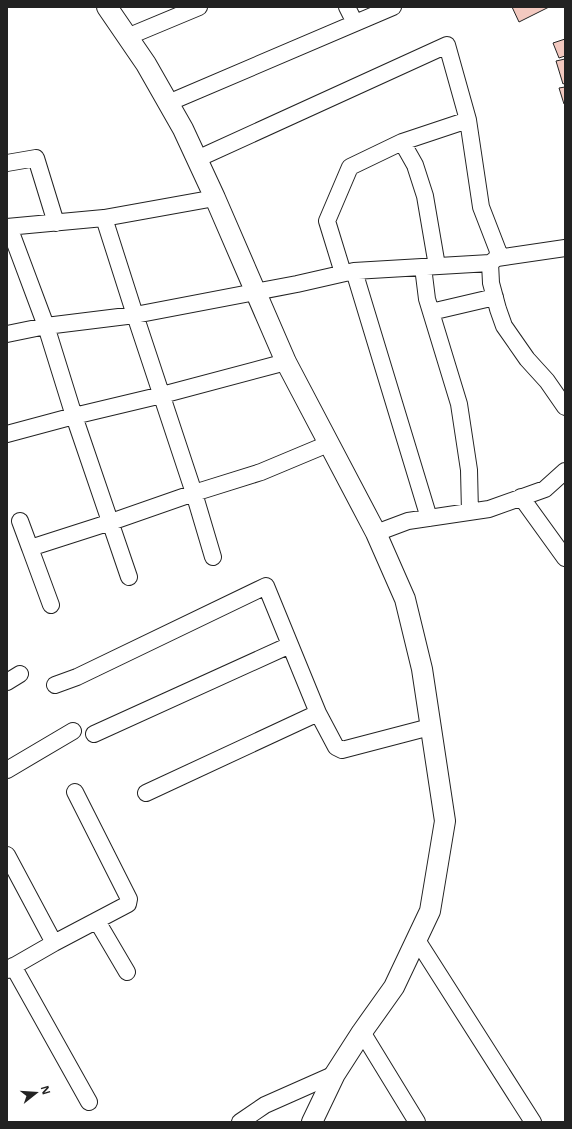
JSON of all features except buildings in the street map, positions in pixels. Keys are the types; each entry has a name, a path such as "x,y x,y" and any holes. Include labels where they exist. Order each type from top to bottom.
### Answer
{"main road":[{"path":"107,7 146,64 183,129 215,198 286,362 376,533 405,599 422,669 445,821 430,911 394,987 362,1032 335,1074 312,1122"}],"street":[{"path":"127,37 199,7"},
{"path":"347,7 355,23"},
{"path":"168,103 393,7"},
{"path":"197,159 447,45 468,120 481,207 498,255 493,260 491,284 504,326 527,359 547,381 565,407"},
{"path":"429,518 348,272 327,221 350,167 402,142 468,120"},
{"path":"402,142 415,165 425,196 430,267 427,299 459,404 469,470 470,512"},
{"path":"7,163 36,158 56,222"},
{"path":"129,577 74,416 46,326 8,227 104,218 215,198"},
{"path":"104,218 194,493 213,557"},
{"path":"7,334 46,326 135,315 297,284 348,272 430,267 493,260 565,248"},
{"path":"431,312 495,297"},
{"path":"7,434 286,362"},
{"path":"30,548 261,472 328,444"},
{"path":"376,533 408,521 489,509 545,489 565,471"},
{"path":"521,497 565,558"},
{"path":"20,521 50,605"},
{"path":"55,686 77,677 266,586 318,714 336,747 342,750 430,727"},
{"path":"94,734 290,645"},
{"path":"146,793 318,714"},
{"path":"7,770 73,731"},
{"path":"75,792 129,899 128,904 10,968 89,1102"},
{"path":"7,855 54,943"},
{"path":"97,920 126,972"},
{"path":"417,940 533,1122"},
{"path":"362,1032 417,1122"},
{"path":"240,1122 265,1105 335,1074"}]}
